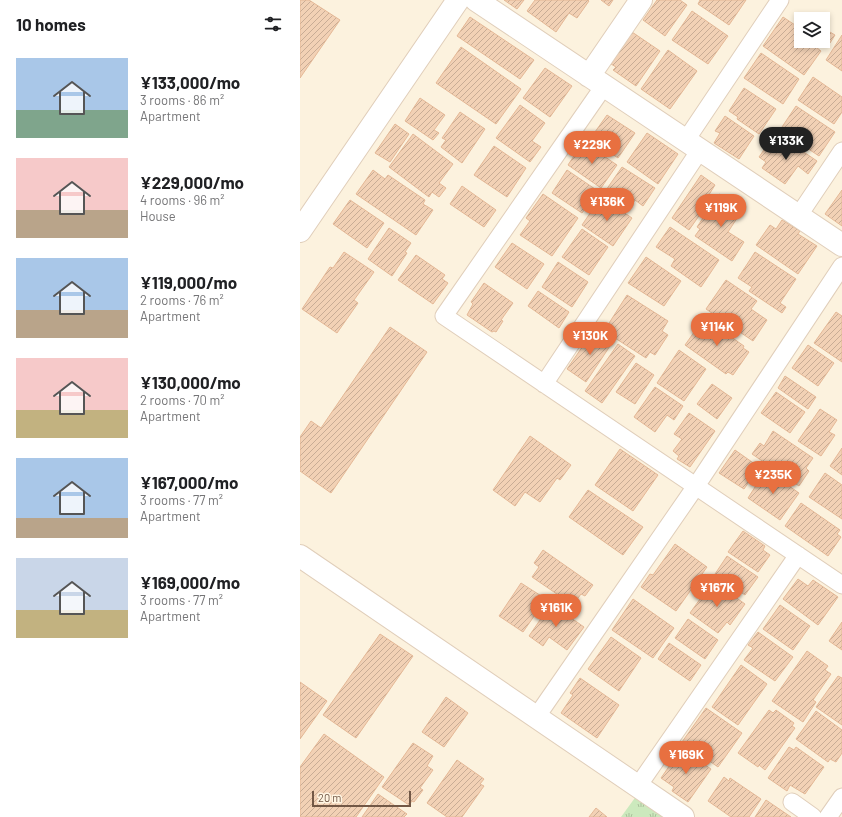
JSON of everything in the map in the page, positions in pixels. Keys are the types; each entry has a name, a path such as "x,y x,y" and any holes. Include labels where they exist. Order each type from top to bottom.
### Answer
{"street":[{"path":"300,231 458,0"},
{"path":"476,0 842,245"},
{"path":"596,81 640,0"},
{"path":"300,556 537,716 683,817"}],"lane":[{"path":"544,384 693,145 780,0"},
{"path":"596,81 444,316 842,585"},
{"path":"798,215 842,150"},
{"path":"537,716 696,486 842,266"},
{"path":"638,786 798,555"},
{"path":"828,817 842,797"},
{"path":"792,802 814,817"}],"green space":[{"path":"637,795 668,817 621,817"}],"building":[{"path":"300,0 309,0 340,20 300,78"},
{"path":"504,0 524,0 517,9"},
{"path":"535,0 589,1 577,18 569,13 556,32 527,11"},
{"path":"601,0 613,0 609,6"},
{"path":"657,0 680,0 687,5 665,36 643,20"},
{"path":"700,0 746,0 729,25 698,4"},
{"path":"692,11 728,36 708,64 672,40"},
{"path":"470,17 534,60 520,79 457,36"},
{"path":"783,17 794,24 794,48 817,48 821,51 804,75 763,46"},
{"path":"632,32 660,51 636,86 613,70 616,67 611,64"},
{"path":"830,32 835,35 830,43"},
{"path":"842,35 842,71 826,60"},
{"path":"461,47 521,89 496,124 436,83"},
{"path":"668,50 697,71 670,109 641,89"},
{"path":"761,53 799,79 783,104 744,78"},
{"path":"545,68 572,86 550,117 523,98"},
{"path":"813,77 842,97 842,112 834,124 798,100"},
{"path":"744,88 776,109 759,134 737,119 738,117 729,111"},
{"path":"420,98 445,115 434,130 439,133 433,140 405,121"},
{"path":"520,105 545,123 532,141 541,147 530,162 496,138"},
{"path":"796,106 835,132 819,156 780,130"},
{"path":"460,112 485,129 462,163 441,147 446,140 442,138"},
{"path":"607,115 635,133 618,158 590,139"},
{"path":"725,116 754,136 739,159 714,143 720,133 715,131"},
{"path":"395,124 409,134 390,162 375,153"},
{"path":"647,133 678,154 658,184 627,162"},
{"path":"413,134 453,164 439,183 446,188 439,197 432,192 429,197 389,167"},
{"path":"783,138 817,161 808,174 798,166 785,184 762,168 766,162 759,157 768,144 775,149"},
{"path":"583,142 617,165 601,188 568,165"},
{"path":"494,146 526,168 507,197 474,175"},
{"path":"622,167 655,188 643,206 635,200 629,209 604,193"},
{"path":"373,170 385,179 388,175 425,200 423,204 433,210 416,235 356,194"},
{"path":"567,170 598,191 582,213 552,193"},
{"path":"701,175 715,185 705,201 708,203 689,230 672,218"},
{"path":"462,186 496,210 484,227 450,204"},
{"path":"842,190 842,226 825,214"},
{"path":"543,194 578,218 552,256 520,235 530,221 526,218"},
{"path":"719,194 743,209 728,232 744,242 732,261 695,236 700,229 697,227"},
{"path":"601,197 632,218 613,246 582,225"},
{"path":"350,200 384,223 367,248 333,224"},
{"path":"782,220 800,231 798,234 817,246 798,274 756,245 770,225 776,229"},
{"path":"670,227 719,260 701,287 671,266 675,259 656,247"},
{"path":"389,228 411,243 405,252 407,253 392,276 368,259"},
{"path":"582,229 608,247 589,275 562,257"},
{"path":"512,243 544,264 527,289 495,267"},
{"path":"344,252 374,272 354,300 358,303 337,333 302,309 330,267 333,268"},
{"path":"755,252 796,279 780,303 786,307 782,313 749,291 752,287 738,278"},
{"path":"416,255 445,275 442,279 448,283 433,304 398,280"},
{"path":"646,257 681,281 664,306 628,283"},
{"path":"558,262 588,282 572,307 542,287"},
{"path":"726,280 757,301 751,309 767,320 753,341 706,309"},
{"path":"484,283 513,303 501,320 503,321 496,332 492,332 467,315 473,304 471,302"},
{"path":"538,291 569,312 559,328 528,306"},
{"path":"627,295 668,321 662,331 668,335 655,355 650,352 646,358 604,331"},
{"path":"836,312 842,316 842,362 814,343"},
{"path":"704,318 744,346 743,348 749,352 733,375 728,372 726,374 685,345"},
{"path":"390,327 427,352 331,493 300,471 300,437 311,421 321,428"},
{"path":"594,330 612,343 586,382 567,369"},
{"path":"618,344 635,356 602,403 585,391"},
{"path":"808,345 834,363 818,386 792,368"},
{"path":"679,350 706,369 684,401 657,383"},
{"path":"636,363 654,375 635,404 616,392"},
{"path":"785,376 816,397 808,409 778,388"},
{"path":"712,384 732,398 717,419 697,404"},
{"path":"655,387 683,406 674,420 667,415 655,432 634,417"},
{"path":"776,392 805,412 790,433 761,413"},
{"path":"820,409 837,420 829,432 835,435 821,456 798,441"},
{"path":"689,413 715,431 690,467 677,459 679,456 673,451 682,439 674,434"},
{"path":"773,431 813,458 806,468 809,471 799,486 752,454 760,443 764,446"},
{"path":"530,436 571,465 560,480 557,478 540,502 525,492 515,506 493,490"},
{"path":"842,448 842,475 830,466"},
{"path":"620,449 658,475 633,511 595,485"},
{"path":"735,450 759,467 744,489 719,473"},
{"path":"766,470 799,493 780,520 748,498"},
{"path":"825,473 842,485 842,519 809,497"},
{"path":"588,490 643,527 623,555 569,517"},
{"path":"801,503 840,530 837,534 841,537 828,556 785,526"},
{"path":"743,531 765,546 763,550 770,555 758,572 728,552"},
{"path":"675,544 707,567 676,611 641,587 650,574 653,575"},
{"path":"543,550 593,585 585,596 581,594 573,605 532,577 539,567 534,563"},
{"path":"727,556 758,577 745,595 715,574"},
{"path":"798,579 808,586 813,580 838,597 818,625 783,599"},
{"path":"713,581 745,604 730,625 727,622 718,633 690,613"},
{"path":"521,583 546,599 523,632 499,616"},
{"path":"633,599 674,628 653,658 612,630"},
{"path":"551,604 584,627 567,650 549,637 543,646 529,636"},
{"path":"780,605 810,626 793,650 763,629"},
{"path":"688,619 718,640 705,659 675,638"},
{"path":"842,622 842,650 829,641"},
{"path":"758,632 793,657 775,681 744,660 753,648 748,645"},
{"path":"380,634 413,656 356,738 323,715"},
{"path":"611,637 641,658 619,691 588,669"},
{"path":"669,643 701,665 690,681 658,659"},
{"path":"807,651 828,666 825,670 831,674 813,700 816,702 803,722 772,701"},
{"path":"741,665 767,684 738,725 712,707"},
{"path":"838,676 842,678 842,725 816,707"},
{"path":"580,678 619,705 597,738 561,713 573,695 570,693"},
{"path":"300,682 327,701 300,739"},
{"path":"446,697 468,713 444,747 422,732"},
{"path":"706,708 742,733 718,767 682,742"},
{"path":"769,710 773,713 776,710 794,723 792,726 795,728 765,770 738,753"},
{"path":"816,711 842,730 842,753 836,762 830,759 828,762 796,739"},
{"path":"324,734 384,777 356,817 300,817 300,767"},
{"path":"413,743 433,756 427,766 433,770 420,788 423,790 414,802 412,801 409,805 382,787"},
{"path":"789,747 794,750 796,747 824,767 805,794 790,785 787,791 768,778"},
{"path":"681,749 711,769 688,802 672,791 674,787 661,778"},
{"path":"457,760 484,779 480,784 484,786 462,817 447,817 427,803"},
{"path":"724,777 729,781 730,778 761,799 749,817 731,817 708,801"},
{"path":"378,794 407,814 404,817 362,817"},
{"path":"766,800 791,817 755,817"},
{"path":"596,808 607,817 589,817"}]}
